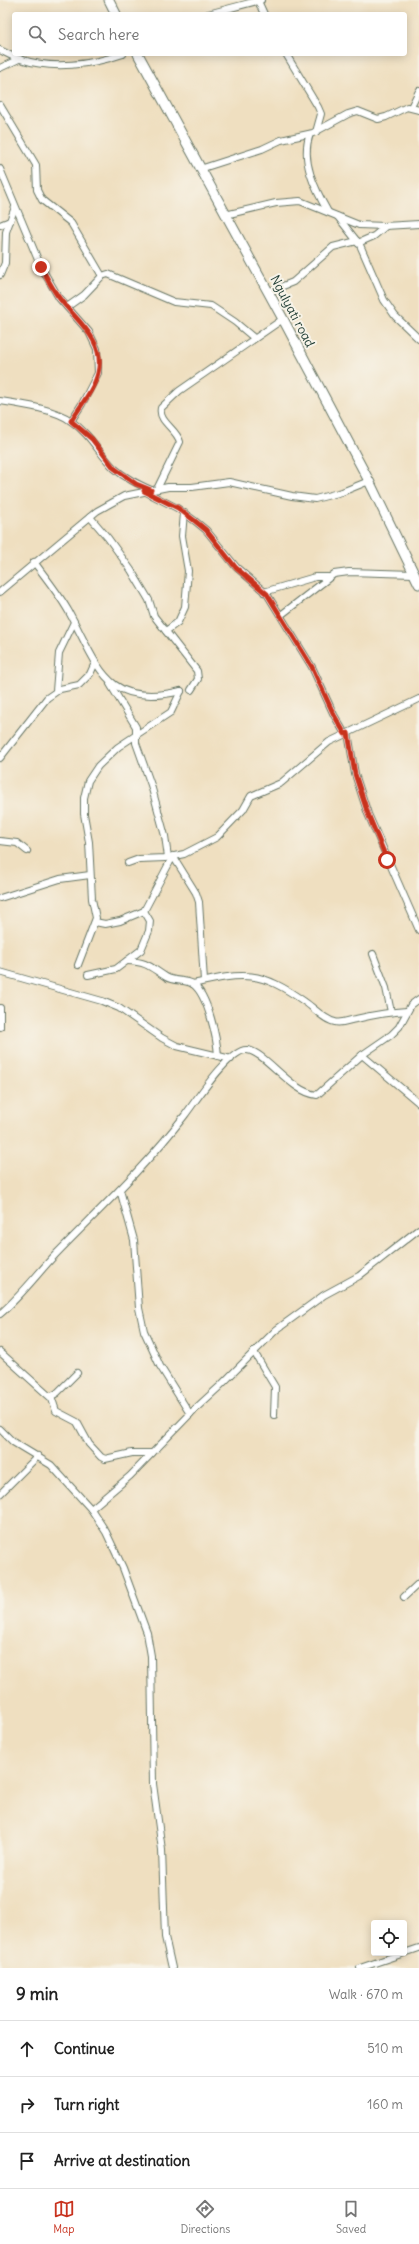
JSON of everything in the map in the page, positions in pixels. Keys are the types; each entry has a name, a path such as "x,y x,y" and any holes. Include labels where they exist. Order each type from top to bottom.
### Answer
{"main road":[{"path":"109,0 115,12"},
{"name":"Ngulyati road","path":"139,56 283,319 368,481 419,584"}],"street":[{"path":"214,12 249,1 259,0 263,12"},
{"path":"0,50 12,56"},
{"path":"13,56 19,59 52,65 80,64 116,56"},
{"path":"287,56 321,114 313,133 306,144 306,157 314,184 328,212"},
{"path":"0,68 19,59"},
{"path":"411,107 419,91"},
{"path":"0,105 36,165 37,190 42,200 71,223 102,276"},
{"path":"200,169 262,149 281,140 313,133 348,114 358,111 378,118 386,117 407,107 419,110"},
{"path":"0,172 41,267 59,298 89,332 98,349 98,373 82,404 71,421"},
{"path":"225,215 276,202 300,201 359,225 386,226 419,224"},
{"path":"0,275 5,263 6,232 15,207"},
{"path":"336,216 357,242 384,300 395,316 419,339"},
{"path":"0,224 10,221"},
{"path":"268,292 293,282 333,247 357,242 374,236 386,226"},
{"path":"66,307 84,295 102,276 108,274 174,302 211,306 230,318 254,338"},
{"path":"151,490 176,452 180,442 177,435 162,417 161,408 179,391 283,319"},
{"path":"0,401 56,414 71,421 92,439 114,468 136,484 151,490 206,530 236,568 264,592 281,615 312,667 334,715 346,733 355,774 368,814 419,930"},
{"path":"0,592 34,562 104,506 124,496 151,490 229,482 292,496 315,499 342,492 368,481"},
{"path":"166,631 178,622 185,607 188,571 182,536 184,513"},
{"path":"90,517 122,556 149,600 154,616 197,671 198,679 191,690"},
{"path":"34,562 74,622 95,663 110,682 136,727 136,743 147,769 171,857 196,892 199,902 204,981"},
{"path":"264,592 315,577 329,577 349,572 414,574"},
{"path":"281,615 329,577"},
{"path":"56,691 59,653 74,622"},
{"path":"0,758 39,707 56,691 79,685 90,674 95,663"},
{"path":"78,965 95,922 96,912 92,899 89,842 86,829 84,798 88,781 107,756 171,712 181,691 140,696 124,691 110,682"},
{"path":"128,863 139,859 171,857 193,850 217,837 243,810 251,796 281,783 310,756 329,742 419,699"},
{"path":"0,841 17,843 27,851"},
{"path":"95,922 105,924 120,921 144,911 171,857"},
{"path":"0,898 60,879 90,875"},
{"path":"88,975 116,969 141,950 149,931 150,921 144,911"},
{"path":"372,954 386,988 391,1012"},
{"path":"127,961 147,963 168,978 193,984 248,974 260,977 299,998 329,1021 337,1023 391,1012 407,1011"},
{"path":"0,972 102,1001 120,1008 162,1038 177,1046 231,1059"},
{"path":"193,984 200,993 207,1009 217,1044 218,1056"},
{"path":"0,1314 158,1149 190,1108 202,1089 231,1059 243,1050 247,1050 265,1061 295,1085 309,1093 317,1095 362,1055 399,1027 407,1011 419,999"},
{"path":"0,1008 0,1027"},
{"path":"362,1055 419,1103"},
{"path":"120,1190 134,1240 139,1308 144,1331 160,1366 190,1414"},
{"path":"91,1508 130,1476 190,1414 276,1330 324,1295 359,1276 419,1229"},
{"path":"0,1352 46,1395 51,1396 57,1393 77,1373"},
{"path":"254,1352 275,1387 274,1414"},
{"path":"51,1396 56,1411 77,1422 89,1444 101,1457 106,1459 132,1453 152,1453"},
{"path":"0,1428 13,1442 51,1465 65,1478 91,1508 106,1532 123,1568 148,1633 151,1656 153,1784 162,1850 164,1938 172,1968"},
{"path":"0,1494 38,1456"},
{"path":"404,1597 419,1584"},
{"path":"360,1968 419,1948"}],"route":[{"path":"41,267 59,298 89,332 98,349 98,373 92,387 71,421 92,439 114,468 136,484 151,490 144,491 178,508 206,530 236,568 267,594 312,667 322,685 334,715 345,734 348,733 355,774 368,814 387,860"}]}
